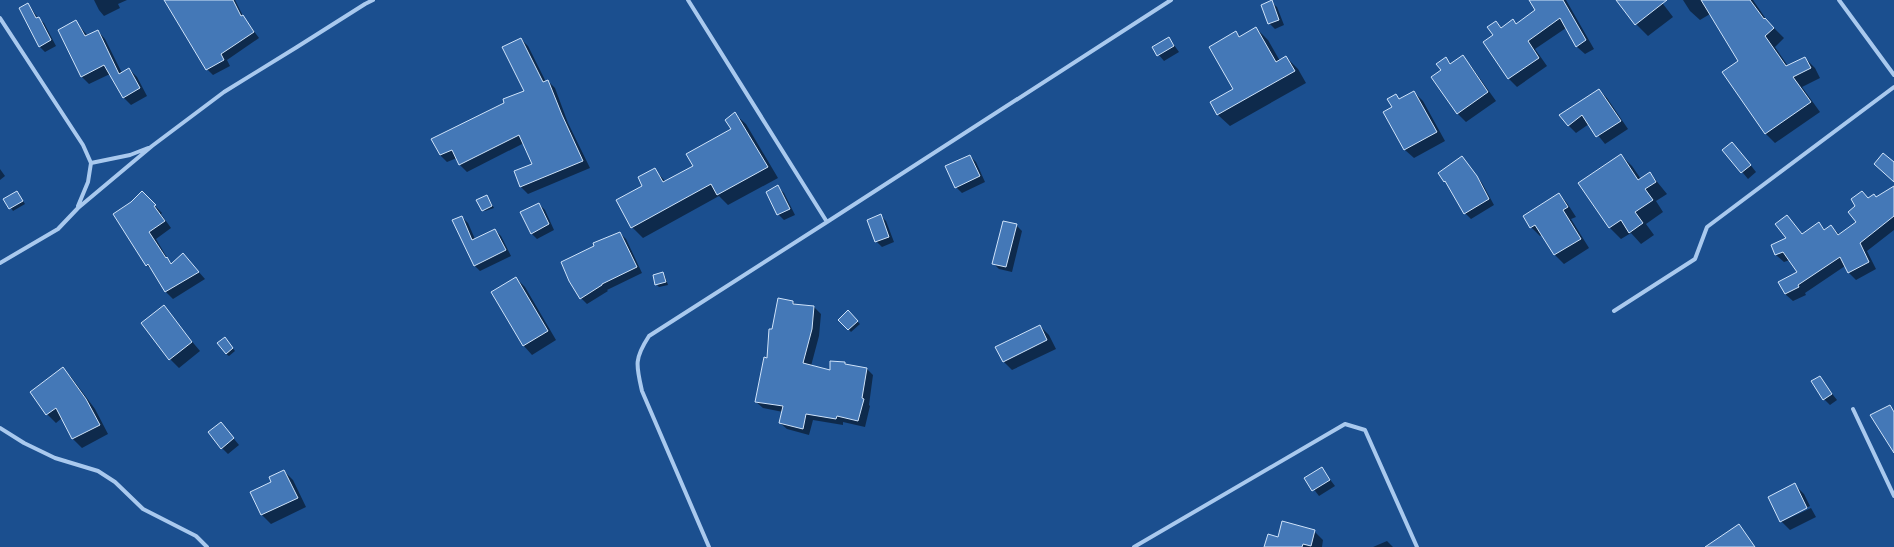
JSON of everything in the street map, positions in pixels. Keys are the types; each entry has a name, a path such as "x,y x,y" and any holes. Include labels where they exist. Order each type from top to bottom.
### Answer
{"street":[{"path":"0,263 58,229 78,208 152,146 224,92 365,4 374,0"},
{"path":"688,0 827,222"},
{"path":"709,547 642,391 636,366 641,349 650,336 1171,0"},
{"path":"1839,0 1894,75"},
{"path":"0,18 83,145 90,163 88,182 78,208"},
{"path":"1614,311 1695,259 1706,227 1894,87"},
{"path":"90,163 130,155 152,146"},
{"path":"1853,409 1894,496"},
{"path":"1134,547 1345,424 1365,430 1417,547"},
{"path":"0,428 24,443 55,458 98,471 116,482 143,509 196,536 207,547"}],"building":[{"path":"164,0 233,0 241,16 243,15 254,32 221,54 224,60 206,70"},
{"path":"1272,0 1279,20 1268,24 1261,5"},
{"path":"1529,0 1563,0 1586,40 1576,47 1560,18 1528,41 1539,58 1508,79 1483,42 1493,35 1487,27 1496,21 1501,28 1513,19 1516,24 1535,10"},
{"path":"1616,0 1667,0 1635,25"},
{"path":"1701,0 1750,0 1764,19 1765,18 1774,28 1765,36 1786,66 1805,57 1811,68 1793,77 1811,102 1765,134 1722,72 1738,61"},
{"path":"28,3 36,18 39,17 51,40 39,47 19,8"},
{"path":"76,20 85,36 98,30 119,74 129,68 140,88 123,98 104,65 81,77 58,30"},
{"path":"1256,27 1276,62 1286,56 1295,71 1217,115 1210,102 1233,89 1209,47 1236,31 1239,37"},
{"path":"1169,37 1174,46 1157,56 1152,47"},
{"path":"521,38 543,82 548,80 583,161 520,187 514,171 532,164 519,135 459,165 452,150 440,155 431,139 504,103 503,99 524,91 502,47"},
{"path":"1463,55 1488,92 1457,114 1431,77 1441,70 1436,64 1446,57 1450,64"},
{"path":"1599,89 1621,121 1596,137 1582,115 1568,126 1559,115"},
{"path":"1414,91 1437,132 1404,150 1383,112 1392,107 1387,99 1396,94 1399,99"},
{"path":"735,112 768,167 717,195 711,184 631,228 616,200 642,186 638,177 655,168 663,182 693,166 686,154 731,129 725,120"},
{"path":"1732,142 1751,165 1741,173 1722,150"},
{"path":"1883,153 1894,162 1894,182 1874,164"},
{"path":"1621,154 1638,180 1650,172 1656,182 1645,189 1653,200 1635,212 1643,223 1629,233 1621,220 1609,228 1578,183"},
{"path":"970,155 980,176 955,188 945,166"},
{"path":"1462,156 1477,176 1489,199 1464,214 1445,181 1444,182 1438,173"},
{"path":"778,185 790,209 777,215 766,192"},
{"path":"1894,186 1894,216 1860,243 1869,262 1848,273 1840,257 1798,285 1799,287 1785,294 1778,282 1797,272 1783,252 1775,255 1771,245 1786,238 1775,224 1787,215 1802,234 1819,222 1824,230 1831,225 1838,235 1856,222 1848,212 1855,206 1851,199 1862,191 1868,198 1874,194 1876,197"},
{"path":"17,191 23,201 9,209 3,199"},
{"path":"142,191 156,205 154,206 165,221 149,232 166,258 167,257 171,264 183,253 199,272 165,292 148,264 146,266 113,214 131,202"},
{"path":"1559,193 1568,207 1563,210 1581,239 1554,255 1535,225 1530,228 1523,216"},
{"path":"487,195 492,206 482,211 476,200"},
{"path":"539,203 549,224 531,234 520,212"},
{"path":"881,214 889,237 875,242 867,220"},
{"path":"462,216 472,240 495,229 506,250 474,266 452,220"},
{"path":"1003,221 1017,224 1006,267 992,264"},
{"path":"620,232 637,267 602,284 580,299 569,281 561,262 594,246 593,243"},
{"path":"663,272 666,282 655,285 653,275"},
{"path":"516,277 548,331 523,346 491,292"},
{"path":"778,298 793,301 793,304 814,306 812,329 803,363 830,370 830,361 845,362 845,364 867,368 862,398 864,399 858,421 837,416 836,419 806,414 803,429 779,423 783,406 755,402 764,357 767,358 769,329 772,329"},
{"path":"164,305 192,342 169,360 141,323"},
{"path":"848,310 858,321 848,330 838,320"},
{"path":"1040,325 1047,340 1003,362 995,347"},
{"path":"225,337 233,348 226,354 217,343"},
{"path":"63,367 86,399 100,425 72,439 56,408 46,415 30,392"},
{"path":"1820,376 1832,394 1823,400 1811,381"},
{"path":"1890,405 1894,412 1894,453 1870,415"},
{"path":"221,422 234,438 221,449 208,432"},
{"path":"1322,467 1330,480 1312,491 1304,478"},
{"path":"284,470 298,498 261,515 250,492 271,482 269,477"},
{"path":"1795,483 1807,508 1780,522 1768,497"},
{"path":"1282,521 1315,530 1311,546 1303,544 1302,547 1264,547 1268,534 1278,537"},
{"path":"1739,524 1755,547 1705,547"}]}
